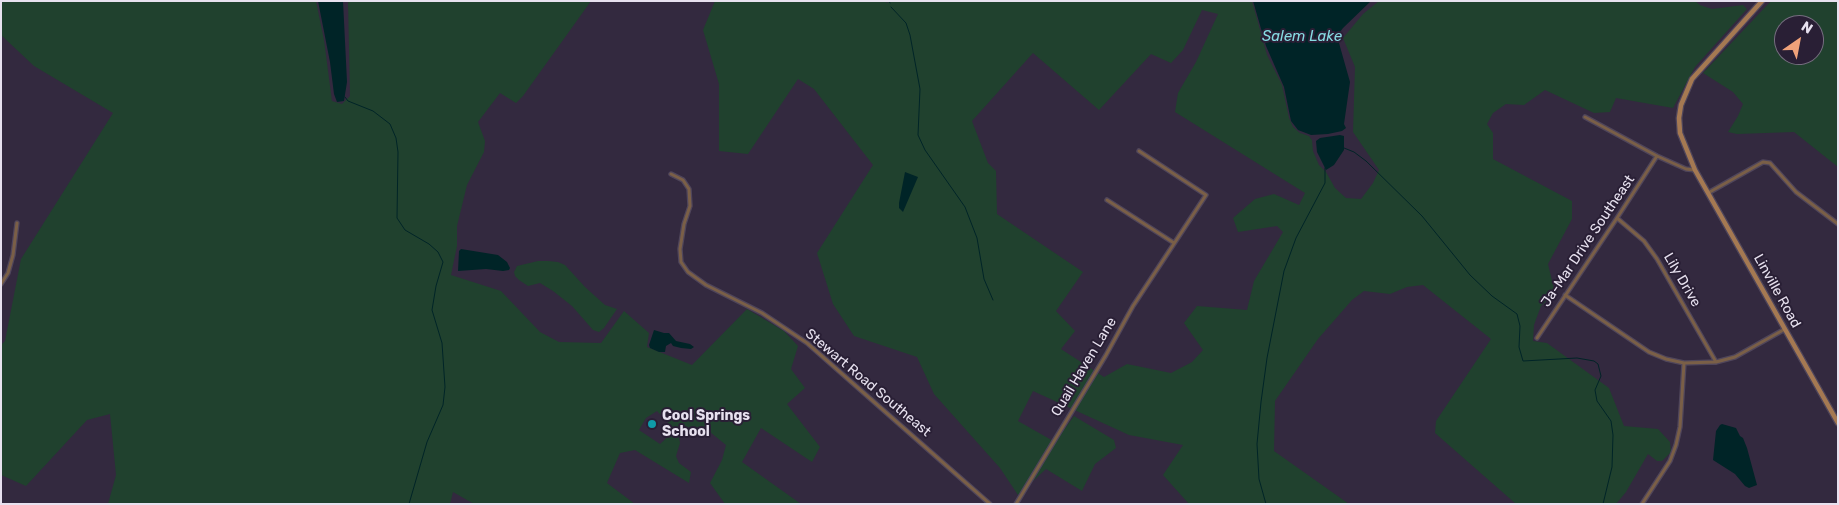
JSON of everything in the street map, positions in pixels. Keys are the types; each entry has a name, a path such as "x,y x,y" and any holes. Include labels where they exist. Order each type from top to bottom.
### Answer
{"main road":[{"name":"Linville Road","path":"1762,1 1692,79 1684,95 1680,112 1680,133 1695,170 1838,423"}],"street":[{"path":"1585,117 1656,156 1686,169 1695,170"},
{"name":"Quail Haven Lane","path":"1016,504 1106,355 1133,306 1206,195 1139,151"},
{"name":"Ja-Mar Drive Southeast","path":"1537,338 1656,156"},
{"path":"1708,192 1763,162 1770,162 1796,192 1838,224"},
{"name":"Stewart Road Southeast","path":"672,174 682,180 689,189 690,206 684,224 680,249 681,262 688,272 706,285 762,313 807,343 990,504"},
{"path":"1107,200 1174,243"},
{"name":"Lily Drive","path":"1617,218 1644,242 1657,259 1716,362"},
{"path":"1,284 8,273 13,255 17,223"},
{"path":"1565,295 1649,352 1666,359 1684,363 1716,362 1734,357 1785,329"},
{"path":"1642,504 1670,461 1676,446 1680,427 1684,363"}],"shaded area":[{"path":"1,1 316,1 324,40 332,101 342,104 350,96 348,1 591,1 523,96 516,103 500,93 478,122 485,141 484,152 467,185 457,226 457,246 451,275 501,291 540,332 559,342 601,343 624,311 649,333 647,347 692,365 747,309 784,331 798,346 791,369 805,388 787,404 820,447 812,462 761,428 742,462 801,504 725,504 710,483 722,460 726,445 705,428 695,435 683,429 679,438 680,443 676,456 679,463 691,472 689,483 635,450 620,453 607,483 635,504 474,504 453,492 450,504 108,504 116,475 110,414 87,420 26,486 1,475 1,345 5,341 21,259 113,113 34,66 1,35","holes":["657,411 675,430 660,444 639,430 646,418"]},
{"path":"715,1 885,1 887,3 889,1 1252,1 1267,55 1282,85 1289,118 1293,127 1300,133 1309,136 1312,140 1313,151 1319,165 1326,172 1335,188 1346,198 1361,199 1373,183 1379,170 1353,132 1355,67 1343,38 1363,14 1379,1 1695,1 1712,9 1743,5 1747,9 1695,67 1673,108 1616,98 1610,112 1594,113 1545,90 1524,105 1506,104 1493,113 1487,124 1493,133 1493,159 1572,201 1572,219 1548,264 1555,293 1541,306 1534,325 1533,341 1547,343 1609,388 1624,426 1658,429 1670,442 1671,452 1662,461 1657,461 1648,454 1626,492 1616,504 1516,504 1435,433 1436,421 1491,339 1423,285 1407,287 1390,294 1364,291 1352,300 1318,339 1275,401 1274,451 1349,504 1189,504 1163,475 1183,445 1129,435 1033,391 1018,421 1055,442 1074,416 1114,440 1116,448 1095,464 1082,491 1046,469 1018,495 1000,468 934,394 917,357 854,336 833,304 817,253 873,165 814,89 798,79 748,154 719,151 719,84 703,30","holes":["1202,10 1218,14 1196,62 1178,93 1175,112 1305,193 1299,205 1274,194 1255,199 1233,218 1238,232 1277,226 1283,232 1254,281 1247,310 1197,306 1184,323 1203,350 1192,362 1171,373 1127,364 1104,377 1061,349 1075,331 1056,311 1083,272 997,214 996,171 988,163 972,121 1033,53 1099,110 1151,54 1171,63 1183,50"]},
{"path":"1771,1 1838,1 1838,167 1794,132 1737,134 1728,132 1743,104 1733,92 1703,73"},
{"path":"538,261 565,265 605,305 617,309 599,332 593,330 572,306 553,291 540,283 528,286 515,276 514,272 517,266"}],"water":[{"path":"318,1 343,1 347,82 344,101 337,102 334,94"},
{"name":"Salem Lake","path":"1253,1 1371,1 1337,36 1350,82 1344,124 1346,128 1342,131 1311,135 1298,130 1291,121 1284,87 1266,46"},
{"path":"1344,136 1344,150 1334,165 1326,170 1317,152 1316,141 1320,138"},
{"path":"905,172 918,177 903,212 899,208 899,203"},
{"path":"461,249 498,255 507,262 510,268 503,271 486,269 458,271 459,251"},
{"path":"654,330 669,333 676,341 690,344 694,347 691,349 681,348 673,346 671,343 666,346 665,352 659,352 650,348 649,345"},
{"path":"1722,424 1736,428 1743,438 1757,485 1749,488 1745,486 1735,474 1713,460 1716,431"}],"waterway":[{"path":"891,7 906,23 910,35 920,89 918,135 925,150 965,207 977,238 984,279 993,300"},
{"path":"345,97 348,101 373,111 390,124 396,138 398,152 397,218 405,230 429,244 438,252 443,262 432,310 442,343 445,387 443,405 427,442 409,504"},
{"path":"1344,148 1354,152 1366,161 1422,216 1470,275 1492,296 1517,314 1520,326 1519,347 1523,361 1577,358 1594,361 1598,364 1601,376 1595,390 1597,401 1611,421 1613,435 1612,467 1603,504"},
{"path":"1266,504 1259,479 1257,444 1267,358 1284,271 1296,238 1325,183 1325,168"}],"place":[{"name":"Cool Springs School","path":"652,424"}]}
